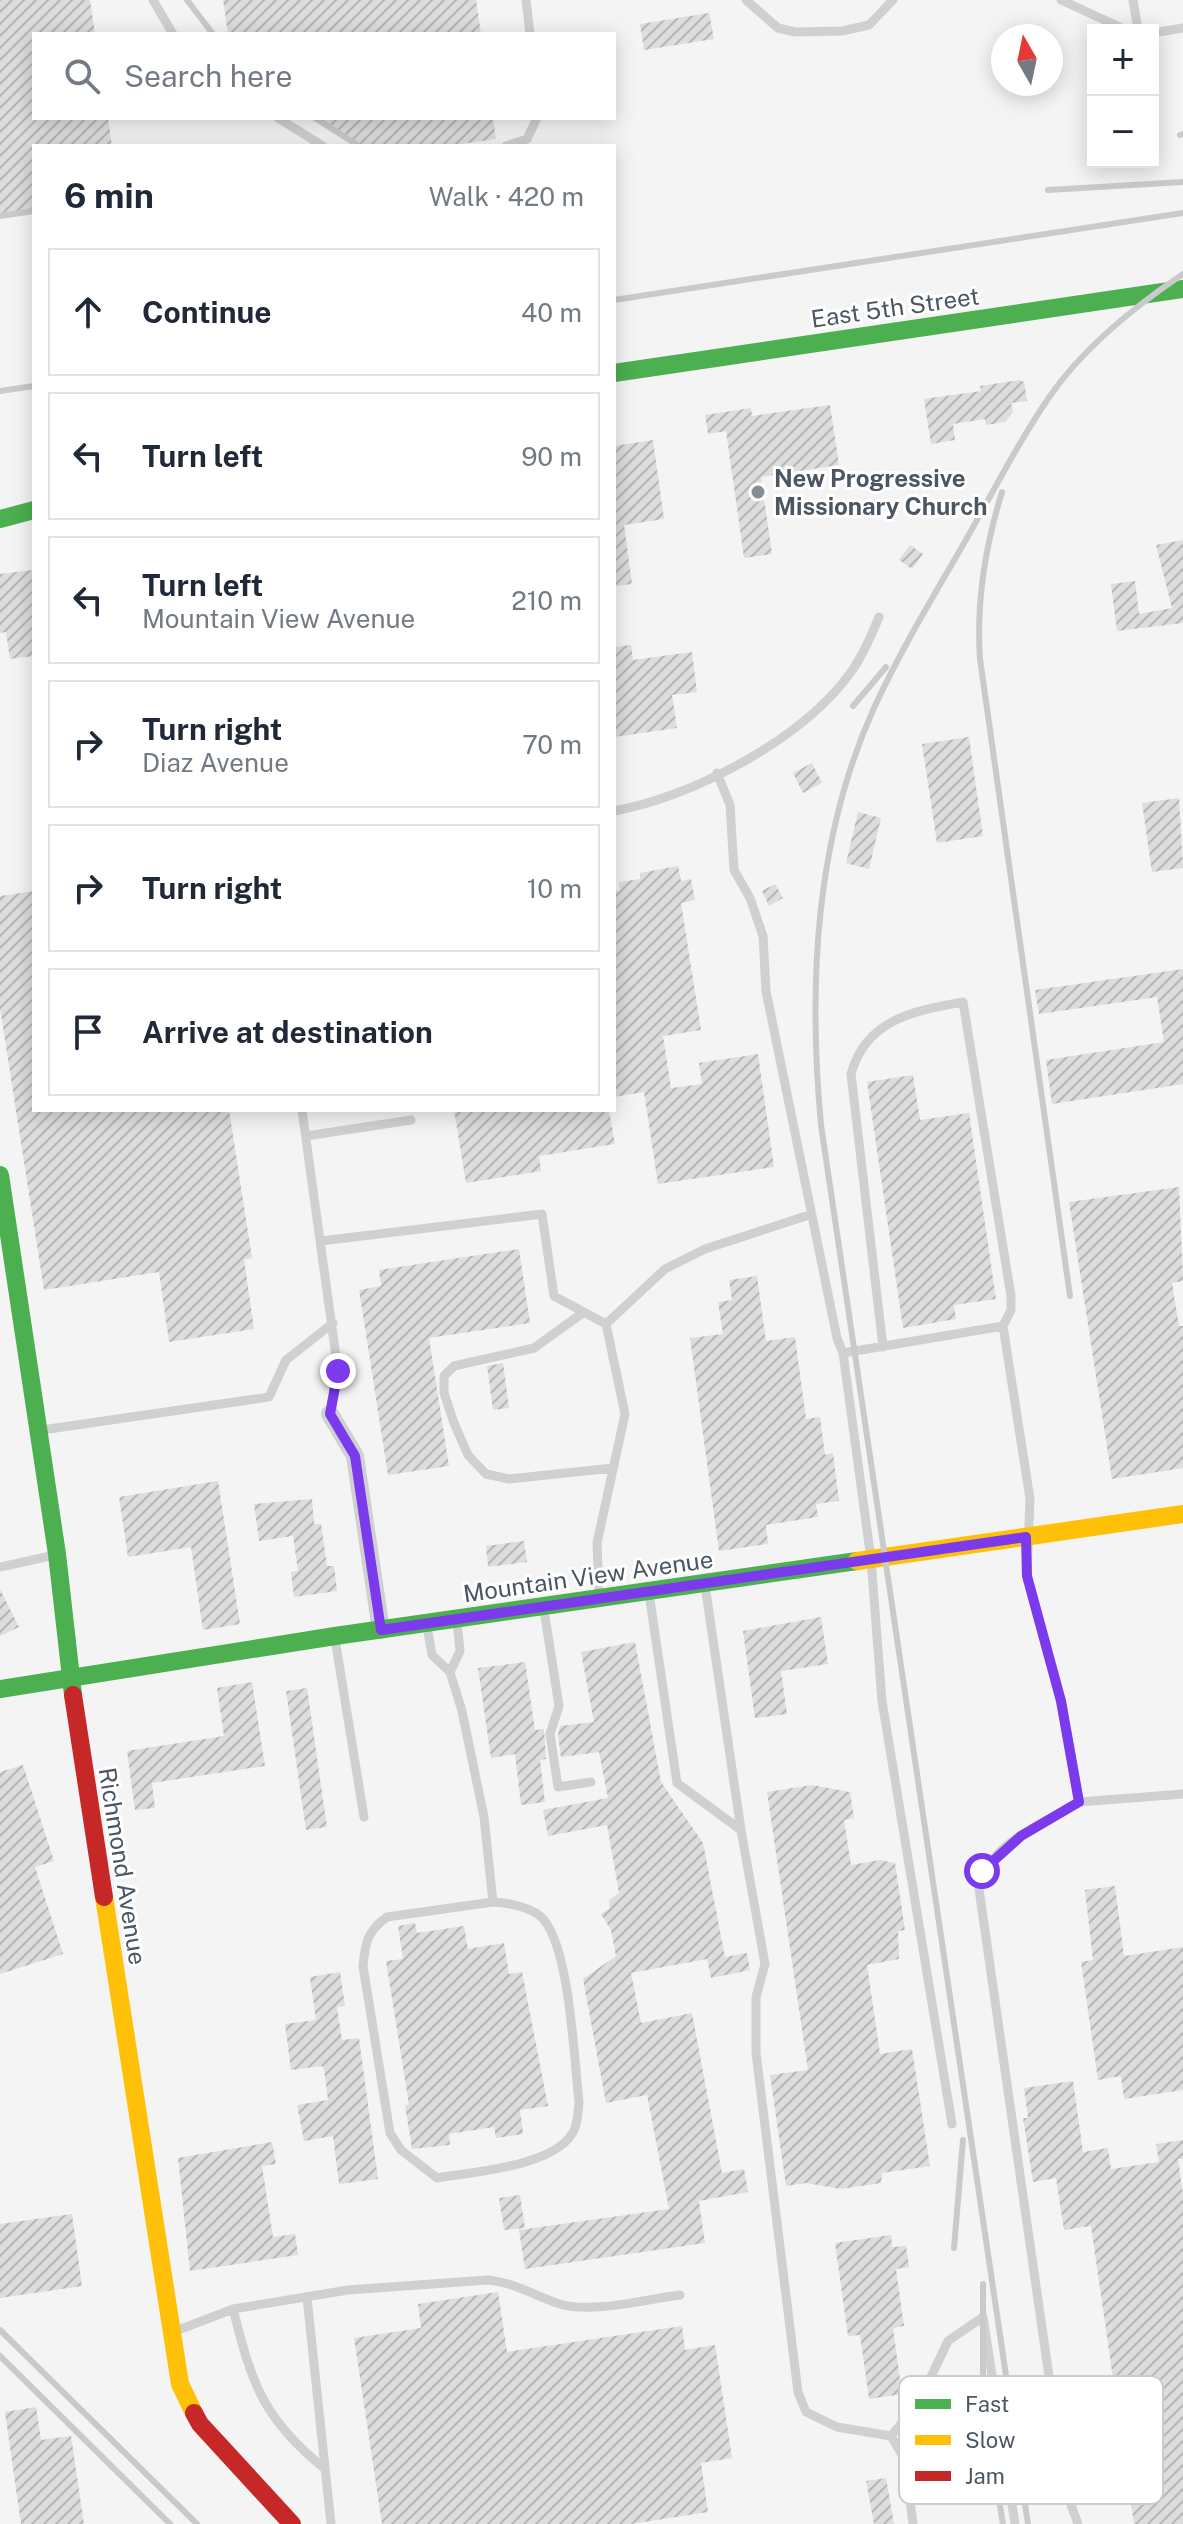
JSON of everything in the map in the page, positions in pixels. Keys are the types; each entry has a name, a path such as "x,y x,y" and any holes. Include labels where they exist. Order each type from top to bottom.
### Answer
{"street":[{"name":"East 5th Street","path":"616,373 1183,289"},
{"path":"0,519 32,511"},
{"name":"Richmond Avenue","path":"0,1175 57,1554 70,1678 180,2384 200,2424 292,2524"},
{"path":"330,1414 355,1456 381,1630"},
{"name":"Mountain View Avenue","path":"0,1689 335,1636 1183,1514"}],"lane":[{"path":"153,0 172,32"},
{"path":"526,0 530,32"},
{"path":"746,0 778,28 795,32 842,31 869,25 893,0"},
{"path":"1061,0 1113,24"},
{"path":"1133,0 1137,24"},
{"path":"1159,32 1183,28"},
{"path":"281,120 320,144"},
{"path":"512,144 527,139 536,120"},
{"path":"616,810 673,795 769,745 833,692 849,674 879,617"},
{"path":"717,773 730,805 734,870 750,898 763,936 766,991 809,1215 843,1353 871,1559 882,1701 952,2124"},
{"path":"883,1347 851,1074 856,1055 878,1031 906,1013 963,1002 1011,1296 1011,1310 1003,1326 1030,1499 1026,1537 1027,1576 1061,1701 1079,1802"},
{"path":"302,1112 338,1371 330,1414"},
{"path":"306,1136 411,1120"},
{"path":"321,1241 542,1214 554,1296 606,1324 625,1414 597,1543 599,1599"},
{"path":"606,1324 665,1269 705,1249 809,1215"},
{"path":"584,1312 534,1348 454,1366 444,1376 444,1393 468,1455 486,1474 509,1479 613,1468"},
{"path":"39,1430 269,1397 286,1360 333,1323"},
{"path":"843,1353 1003,1326"},
{"path":"0,1567 57,1554"},
{"path":"705,1585 741,1830 765,1964 756,1997 756,2053 798,2392 806,2412 837,2427 891,2436"},
{"path":"649,1593 677,1783 741,1830"},
{"path":"543,1606 559,1706 550,1734 558,1787 591,1782"},
{"path":"450,1672 460,1651 456,1619"},
{"path":"427,1623 432,1655 450,1672 481,1804 493,1902"},
{"path":"335,1636 364,1817"},
{"path":"1049,2376 979,1889 982,1871 1004,1848 1079,1802 1183,1794"},
{"path":"493,1902 511,1903 543,1917 556,1941 579,2102 575,2129 558,2150 502,2168 437,2178 401,2150 390,2133 363,1966 366,1940 373,1927 387,1917 493,1902"},
{"path":"170,2333 233,2309 348,2290 488,2280 510,2282 560,2304 579,2306 680,2295"},
{"path":"307,2298 331,2524"},
{"path":"233,2309 255,2386 273,2419 325,2469"},
{"path":"931,2376 948,2341 983,2317 992,2376"},
{"path":"891,2436 899,2426"},
{"path":"891,2436 899,2450"},
{"path":"910,2504 913,2524"},
{"path":"1012,2504 1015,2524"},
{"path":"1072,2504 1078,2524"}],"building":[{"path":"0,0 90,0 95,32 32,32 32,120 108,120 112,144 32,144 32,210 0,215"},
{"path":"223,0 476,0 481,32 228,32"},
{"path":"709,13 714,39 644,50 640,24"},
{"path":"321,120 493,120 496,139 462,144 361,144"},
{"path":"1019,380 1024,382 1027,401 1011,403 1013,412 1005,422 986,425 985,419 953,424 955,440 931,444 924,399 981,391 980,386"},
{"path":"830,405 839,465 761,477 772,554 744,558 726,431 708,434 705,415 751,408 752,416"},
{"path":"653,440 664,519 624,525 632,584 616,586 616,446"},
{"path":"1183,540 1183,623 1117,631 1111,584 1135,581 1139,614 1172,608 1156,545"},
{"path":"910,545 923,554 912,569 899,560"},
{"path":"32,570 32,656 10,659 6,632 0,633 0,574"},
{"path":"631,645 633,660 692,652 697,692 672,695 677,728 616,737 616,647"},
{"path":"969,737 983,836 937,843 922,744"},
{"path":"812,763 822,783 803,793 793,773"},
{"path":"1179,798 1183,868 1152,872 1142,803"},
{"path":"858,812 881,818 869,869 846,863"},
{"path":"678,866 681,881 691,879 695,900 681,903 701,1030 663,1036 671,1088 702,1084 699,1063 758,1054 774,1167 658,1184 644,1092 616,1097 616,891 620,891 619,882 640,879 640,873"},
{"path":"775,884 783,898 769,906 762,891"},
{"path":"32,891 32,1112 229,1112 252,1258 244,1259 254,1329 169,1342 159,1272 44,1290 0,1008 0,896"},
{"path":"1183,969 1183,1084 1052,1104 1046,1060 1164,1042 1157,997 1039,1014 1035,990"},
{"path":"913,1075 920,1120 969,1113 996,1299 954,1305 956,1319 903,1328 867,1082"},
{"path":"454,1112 609,1112 615,1144 539,1156 541,1171 466,1183"},
{"path":"1179,1187 1183,1281 1172,1283 1179,1326 1183,1326 1183,1468 1112,1479 1069,1202"},
{"path":"519,1249 530,1323 429,1338 449,1466 388,1475 359,1290 381,1286 379,1270"},
{"path":"757,1276 766,1341 795,1337 806,1419 820,1417 825,1455 833,1453 839,1501 816,1504 818,1517 766,1525 768,1544 719,1551 690,1338 723,1334 718,1302 732,1300 729,1280"},
{"path":"503,1363 509,1408 493,1410 487,1366"},
{"path":"218,1481 240,1624 203,1630 191,1547 128,1557 119,1497"},
{"path":"312,1499 314,1524 321,1524 327,1566 334,1566 337,1591 294,1597 291,1572 298,1571 293,1536 259,1541 254,1504"},
{"path":"524,1541 527,1562 488,1567 486,1546"},
{"path":"0,1589 19,1627 0,1636"},
{"path":"821,1617 828,1664 781,1671 787,1714 755,1718 743,1631"},
{"path":"635,1642 661,1782 703,1843 725,1957 747,1953 750,1970 711,1978 707,1959 631,1973 641,2023 692,2013 722,2173 744,2169 748,2192 699,2201 705,2243 525,2269 519,2230 669,2209 647,2095 606,2103 583,1979 616,1956 611,1930 601,1914 610,1908 609,1900 619,1893 607,1825 548,1836 543,1810 608,1798 599,1752 561,1757 558,1735 560,1726 594,1722 581,1652"},
{"path":"525,1662 535,1730 544,1729 546,1759 540,1760 545,1802 521,1805 515,1754 491,1758 478,1668"},
{"path":"252,1682 265,1766 152,1783 155,1808 135,1810 127,1751 224,1736 217,1688"},
{"path":"307,1688 327,1827 306,1830 286,1691"},
{"path":"23,1765 54,1861 35,1867 63,1954 0,1974 0,1772"},
{"path":"812,1785 850,1792 854,1818 844,1820 851,1865 880,1860 895,1863 905,1930 898,1931 899,1959 867,1965 880,2054 912,2049 930,2166 882,2173 881,2183 841,2189 806,2183 786,2186 770,2075 808,2070 767,1792"},
{"path":"1115,1886 1124,1956 1183,1947 1183,2090 1124,2099 1121,2076 1098,2080 1081,1962 1093,1960 1085,1890"},
{"path":"415,1923 417,1933 464,1926 468,1949 504,1943 509,1974 522,1972 548,2106 520,2110 523,2134 496,2138 494,2127 449,2134 450,2145 412,2149 405,2105 409,2105 386,1961 403,1959 398,1926"},
{"path":"340,1972 345,2006 337,2007 342,2040 359,2038 378,2179 339,2184 333,2136 304,2141 297,2105 328,2100 324,2069 322,2066 291,2070 285,2024 316,2020 310,1977"},
{"path":"1073,2081 1083,2152 1108,2148 1111,2169 1159,2162 1156,2144 1183,2140 1183,2159 1178,2159 1183,2195 1183,2524 1134,2524 1131,2504 1163,2504 1163,2376 1113,2376 1091,2226 1064,2230 1056,2178 1033,2182 1023,2118 1028,2118 1024,2088"},
{"path":"272,2142 276,2164 262,2166 273,2237 295,2234 298,2255 190,2271 178,2158"},
{"path":"520,2195 525,2228 504,2230 499,2198"},
{"path":"72,2214 82,2286 0,2298 0,2224"},
{"path":"891,2235 892,2247 906,2246 909,2267 896,2269 904,2326 893,2328 899,2394 869,2399 860,2335 848,2336 835,2243"},
{"path":"498,2292 507,2352 682,2326 685,2350 715,2345 732,2458 701,2463 708,2512 631,2524 382,2524 354,2338 421,2328 418,2304"},
{"path":"36,2407 41,2440 71,2436 84,2524 21,2524 5,2412"},
{"path":"886,2478 894,2524 874,2524 866,2481"}],"railway":[{"path":"187,0 211,32"},
{"path":"318,120 356,144"},
{"path":"1048,190 1183,182"},
{"path":"0,216 32,211"},
{"path":"616,300 1183,213"},
{"path":"1006,2376 821,1125 816,1019 820,913 839,808 874,708 895,664 1017,448 1050,396 1078,361 1111,329 1183,274"},
{"path":"0,391 32,386"},
{"path":"1002,492 983,575 979,617 980,659 1070,1296"},
{"path":"853,706 886,667"},
{"path":"954,2248 963,2140"},
{"path":"983,2284 983,2376"},
{"path":"0,2330 197,2524"},
{"path":"0,2356 170,2524"},
{"path":"1000,2504 1003,2524"},
{"path":"1025,2504 1028,2524"}],"traffic: fast":[{"path":"616,373 1183,289"},
{"path":"0,519 32,511"},
{"path":"0,1175 57,1554 73,1695"},
{"path":"0,1689 335,1636 857,1561"}],"traffic: slow":[{"path":"857,1561 1183,1514"},
{"path":"104,1897 180,2384 194,2413"}],"traffic: jam":[{"path":"73,1695 104,1897"},
{"path":"194,2413 200,2424 292,2524"}],"place":[{"name":"New Progressive Missionary Church","path":"758,492"}],"route":[{"path":"338,1371 330,1414 355,1456 381,1630 1026,1537 1027,1576 1061,1701 1079,1802 1004,1848 982,1871"}]}
